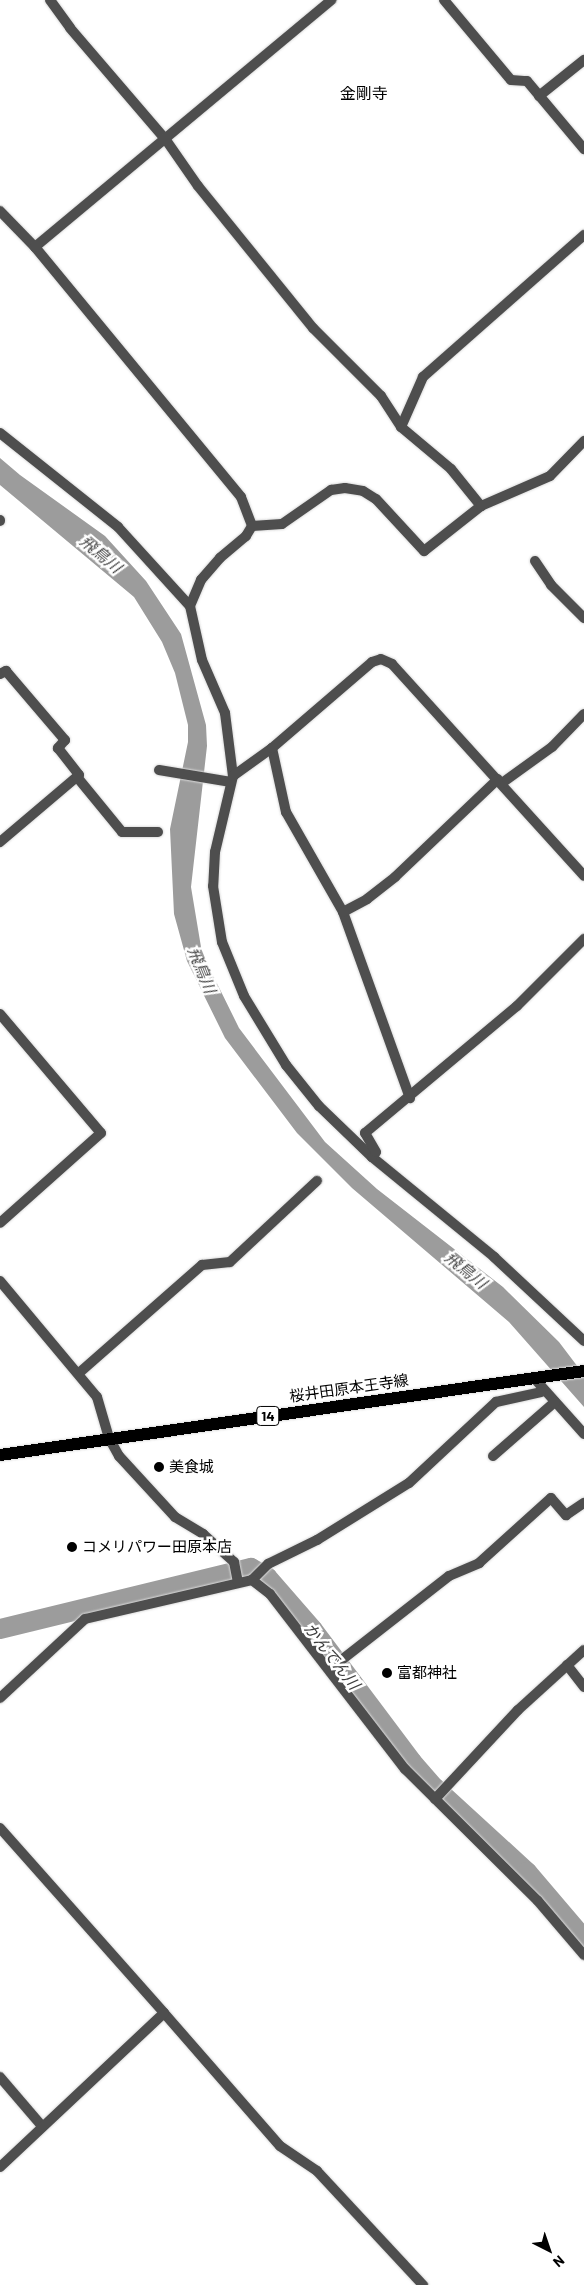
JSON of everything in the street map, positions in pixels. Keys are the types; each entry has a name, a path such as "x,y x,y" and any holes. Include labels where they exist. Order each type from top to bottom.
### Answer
{"main road":[{"name":"桜井田原本王寺線","path":"0,1455 584,1371"}],"street":[{"path":"50,0 70,28 166,140 198,186 313,328 381,396 401,427 451,469 481,506"},
{"path":"35,247 166,140 331,0"},
{"path":"444,0 511,80 527,81 584,149"},
{"path":"539,96 584,60"},
{"path":"0,211 35,247 241,497 252,526"},
{"path":"401,427 424,377 584,235"},
{"path":"0,433 118,528 190,606 202,660 225,713 232,779 215,852 213,886 216,916 231,968 286,1065 319,1106 372,1157 494,1257 584,1341"},
{"path":"252,526 282,524 332,490 345,488 363,491 376,498 424,551 481,506 550,476 584,441"},
{"path":"190,606 201,580 220,558 246,536 252,526"},
{"path":"535,561 551,585 584,618"},
{"path":"162,771 232,779 272,748 372,662 381,659 392,664 500,781 584,876"},
{"path":"0,674 6,671 65,740 58,748 79,775 77,777 122,832 158,832"},
{"path":"343,912 367,900 395,877 500,781 552,747 584,714"},
{"path":"272,748 286,812 343,912 410,1098"},
{"path":"0,842 77,777"},
{"path":"372,1157 376,1152 365,1133 410,1098 517,1006 584,938"},
{"path":"0,1014 100,1133 0,1223"},
{"path":"79,1373 202,1265 230,1262 317,1181"},
{"path":"0,1281 79,1373 97,1397 110,1438 119,1456 175,1517 203,1534 234,1562 238,1582"},
{"path":"536,1378 584,1434"},
{"path":"0,1698 85,1619 252,1580 268,1564 317,1540 409,1483 496,1402 541,1392"},
{"path":"493,1456 555,1402"},
{"path":"330,1669 449,1576 479,1563 551,1498 566,1515 583,1506"},
{"path":"252,1580 270,1594 330,1669 405,1769 538,1901 584,1955"},
{"path":"435,1799 518,1710 584,1650"},
{"path":"567,1665 584,1687"},
{"path":"0,1828 280,2146 317,2171 423,2285"},
{"path":"0,2167 164,2013"},
{"path":"0,2077 42,2126"}],"water":[{"name":"飛鳥川","path":"0,458 20,475 105,536 146,581 181,634 206,725 207,746 191,887 202,953 239,1028 325,1142 377,1189 503,1287 559,1342 584,1375 584,1407 509,1322 352,1188 297,1133 225,1038 187,961 174,914 170,829 188,742 188,725 175,673 162,642 134,597 0,485"}],"waterway":[{"name":"かんでん川","path":"0,1629 251,1568 267,1577 313,1630 412,1762 435,1788 527,1872 584,1939"}],"place":[{"name":"美食城","path":"159,1467"},
{"name":"コメリパワー田原本店","path":"72,1547"},
{"name":"富都神社","path":"387,1673"}],"district":[{"name":"金剛寺","path":"364,93"}]}
